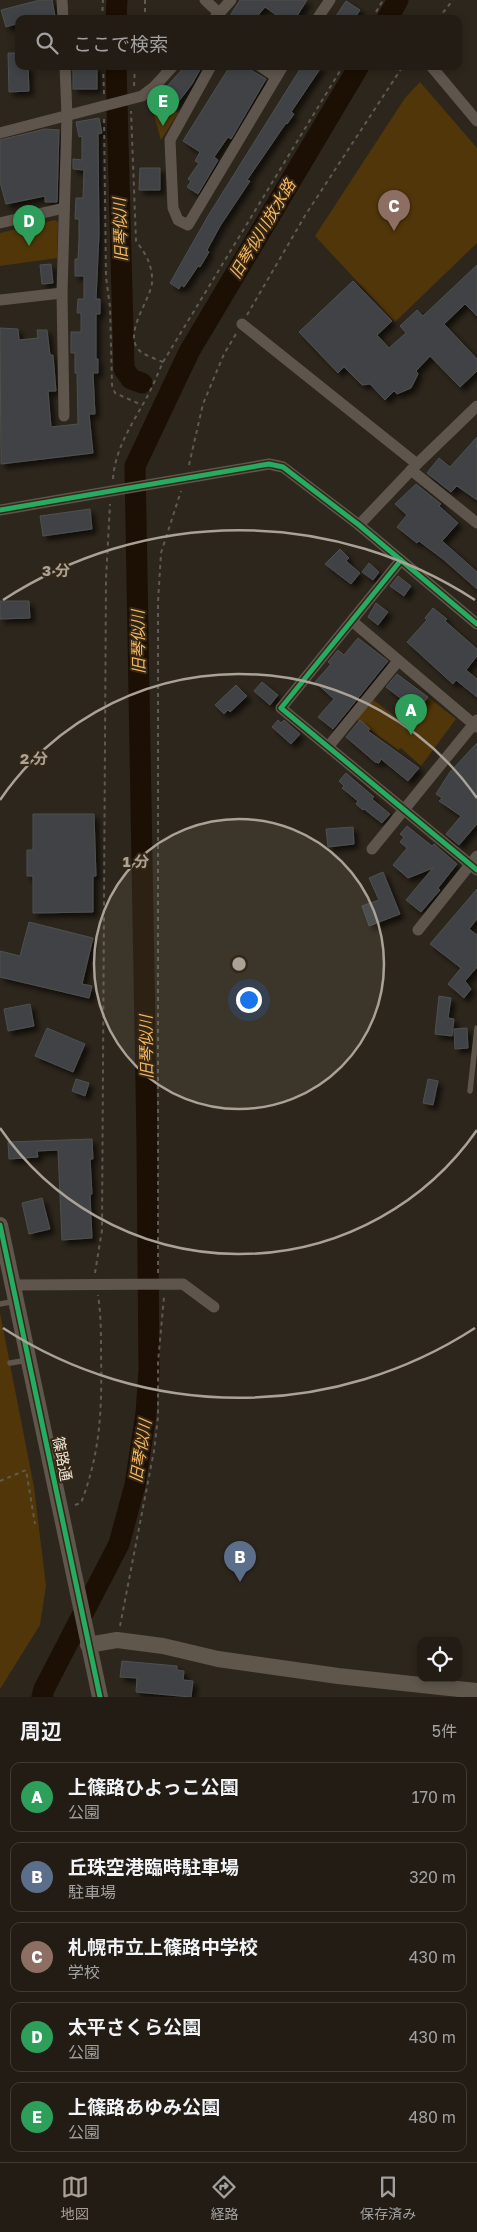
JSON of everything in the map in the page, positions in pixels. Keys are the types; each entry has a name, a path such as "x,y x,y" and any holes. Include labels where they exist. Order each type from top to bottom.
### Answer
{"street":[{"path":"62,0 63,15"},
{"path":"205,0 216,15"},
{"path":"218,15 231,0"},
{"path":"320,15 330,0"},
{"path":"64,70 66,116 62,293 64,416"},
{"path":"0,133 130,100 154,87 169,70"},
{"path":"210,70 170,140 173,208 178,220 188,225 280,70"},
{"path":"266,70 276,77"},
{"path":"434,70 477,121"},
{"path":"0,223 64,208"},
{"path":"0,300 62,293"},
{"path":"242,324 475,517"},
{"path":"359,525 414,467 477,406"},
{"path":"0,510 116,486 179,485 269,464 283,467 359,525 477,624"},
{"path":"401,560 281,708 404,811 475,864 418,930"},
{"path":"352,620 476,724 372,849"},
{"path":"328,747 398,660"},
{"name":"篠路通","path":"0,1225 100,1697"},
{"path":"14,1293 101,1284 184,1284 214,1307"},
{"path":"87,1642 118,1640 163,1646 246,1662 477,1691"}],"lane":[{"path":"470,1091 477,1028"},
{"path":"0,1304 14,1293"},
{"path":"10,1363 30,1360"}],"path":[{"path":"102,15 103,0"},
{"path":"145,0 145,15"},
{"path":"374,15 383,0"},
{"path":"441,15 454,0"},
{"path":"103,70 107,106 106,278 110,307 112,385 114,393 142,405"},
{"path":"134,70 130,100 136,241 148,258 152,283 150,294 136,321 136,344 141,352 163,362"},
{"path":"116,486 119,451 128,429 163,362 341,70"},
{"path":"188,470 203,404 224,354 306,214 400,70"},
{"path":"118,1640 154,1451 158,1417 158,1362 164,1294 159,1284 158,1274 158,602 161,553 179,485"},
{"path":"59,1510 81,1504 92,1473 97,1447 102,1387 99,1297 101,1284 94,1278 102,1230 106,579 110,501"},
{"path":"0,1481 26,1470 35,1524"}],"shaded area":[{"path":"420,82 477,148 477,243 395,322 315,236 405,98"},
{"path":"156,94 178,113 161,140 150,101"},
{"path":"55,220 58,222 57,258 0,266 0,233"},
{"path":"428,697 456,719 421,766 401,748 398,750 356,719 372,699 404,723"},
{"path":"0,1313 34,1487 46,1586 40,1625 0,1689"}],"building":[{"path":"40,0 52,0 55,15 15,15 15,24 6,27 1,10"},
{"path":"240,0 307,0 298,15 276,15 265,7 258,15 231,15"},
{"path":"346,1 360,10 357,15 337,15"},
{"path":"8,53 15,53 15,70 28,70 29,91 9,92"},
{"path":"73,70 97,70 97,89 73,89"},
{"path":"181,70 200,70 176,105 162,92"},
{"path":"227,70 251,70 266,79 231,139 228,137 214,157 218,160 198,194 187,187 191,181 188,179 199,163 195,161 200,152 183,141"},
{"path":"299,70 319,70 291,112 294,114 247,180 250,181 220,226 207,250 209,252 200,267 198,266 184,287 181,285 179,289 170,283 208,216"},
{"path":"99,118 102,133 98,134 99,234 96,299 100,299 100,314 96,314 96,359 98,359 98,373 93,373 95,414 89,414 93,453 1,464 0,328 18,329 19,340 38,338 37,330 47,330 50,355 53,355 56,391 48,391 51,427 78,424 77,373 75,373 75,353 71,353 71,332 81,332 81,313 77,313 78,299 84,299 84,276 75,276 75,259 78,259 79,219 75,219 76,198 83,198 84,170 73,169 73,159 82,160 82,136 79,137 76,122"},
{"path":"45,129 59,130 57,202 45,202 45,196 6,204 0,182 0,140"},
{"path":"140,168 160,168 160,190 139,190"},
{"path":"51,264 53,283 42,284 40,265"},
{"path":"477,265 477,316 465,304 444,324 477,359 477,371 460,387 430,356 416,371 418,374 411,388 397,394 394,391 385,400 370,384 362,385 344,367 338,373 299,332 353,281 392,321 377,335 389,348 406,333 400,326 417,310 423,316"},
{"path":"477,437 477,500 457,486 451,492 427,473 439,458 450,467"},
{"path":"416,484 441,504 439,506 458,523 442,541 477,572 477,589 443,559 419,541 417,543 397,527 407,515 395,504"},
{"path":"90,509 92,529 43,536 40,516"},
{"path":"340,549 349,558 346,561 360,573 351,584 325,564"},
{"path":"369,563 379,572 373,580 362,572"},
{"path":"398,576 411,586 404,596 390,586"},
{"path":"0,601 29,601 30,618 0,619"},
{"path":"376,603 388,612 378,625 368,617"},
{"path":"433,608 477,649 477,656 466,670 477,679 477,697 456,680 453,684 407,642 427,620 425,618"},
{"path":"358,638 388,661 333,729 318,717 334,699 315,682 331,664 328,662 338,650 344,655"},
{"path":"397,674 428,697 420,707 406,696 403,700 386,687"},
{"path":"262,682 278,695 270,705 254,691"},
{"path":"236,685 247,696 230,712 228,710 224,714 215,705"},
{"path":"278,720 281,723 284,720 300,734 291,744 272,727"},
{"path":"360,720 370,729 368,731 419,768 408,781 381,759 379,763 375,762 346,737"},
{"path":"477,743 477,824 459,845 446,834 461,816 439,801 442,798 436,794 450,772"},
{"path":"346,773 374,797 372,799 390,814 382,823 356,804 358,801 342,788 344,786 339,781"},
{"path":"33,814 94,814 96,876 93,876 93,912 33,913 33,876 27,876 27,850 33,850"},
{"path":"407,826 432,846 434,844 457,864 438,888 440,890 421,912 406,900 433,868 408,878 393,865 407,848 400,842 404,837 400,834"},
{"path":"353,827 354,844 328,847 326,829"},
{"path":"383,872 400,914 369,926 362,906 379,900 369,878"},
{"path":"477,889 477,919 469,929 477,935 477,967 465,981 471,989 464,998 448,984 461,968 430,944"},
{"path":"29,922 93,938 82,984 92,986 89,998 0,977 0,951 20,956"},
{"path":"439,996 451,998 448,1018 454,1019 452,1036 435,1034"},
{"path":"30,1004 34,1026 8,1031 4,1009"},
{"path":"47,1028 85,1044 73,1072 35,1056"},
{"path":"467,1028 468,1048 455,1049 454,1029"},
{"path":"76,1079 89,1083 85,1096 72,1091"},
{"path":"428,1079 438,1081 433,1105 423,1103"},
{"path":"92,1139 93,1159 90,1159 92,1194 90,1195 92,1238 62,1240 58,1150 37,1151 38,1157 9,1159 8,1142"},
{"path":"42,1198 50,1229 29,1234 22,1203"},
{"path":"122,1661 177,1666 177,1670 184,1671 183,1680 193,1681 191,1697 136,1692 137,1678 120,1677"}],"waterway":[{"name":"旧琴似川","path":"116,15 117,0"},
{"name":"旧琴似川放水路","path":"389,15 398,0"},
{"name":"旧琴似川","path":"116,70 124,369 131,379 142,383"},
{"name":"旧琴似川","path":"42,1697 44,1689 119,1544 135,1485 146,1413 149,1371 147,1142 135,466 189,352 357,70"},
{"name":"旧琴似川","path":"44,1689 46,1697"}],"cycle path":[{"path":"0,510 269,464 283,467 359,525 477,624"},
{"path":"401,560 281,708 477,870"},
{"path":"0,1225 100,1697"}],"place":[{"name":"上篠路あゆみ公園","path":"163,126"},
{"name":"札幌市立上篠路中学校","path":"394,231"},
{"name":"太平さくら公園","path":"29,246"},
{"name":"上篠路ひよっこ公園","path":"411,735"},
{"name":"丘珠空港臨時駐車場","path":"240,1582"}]}
